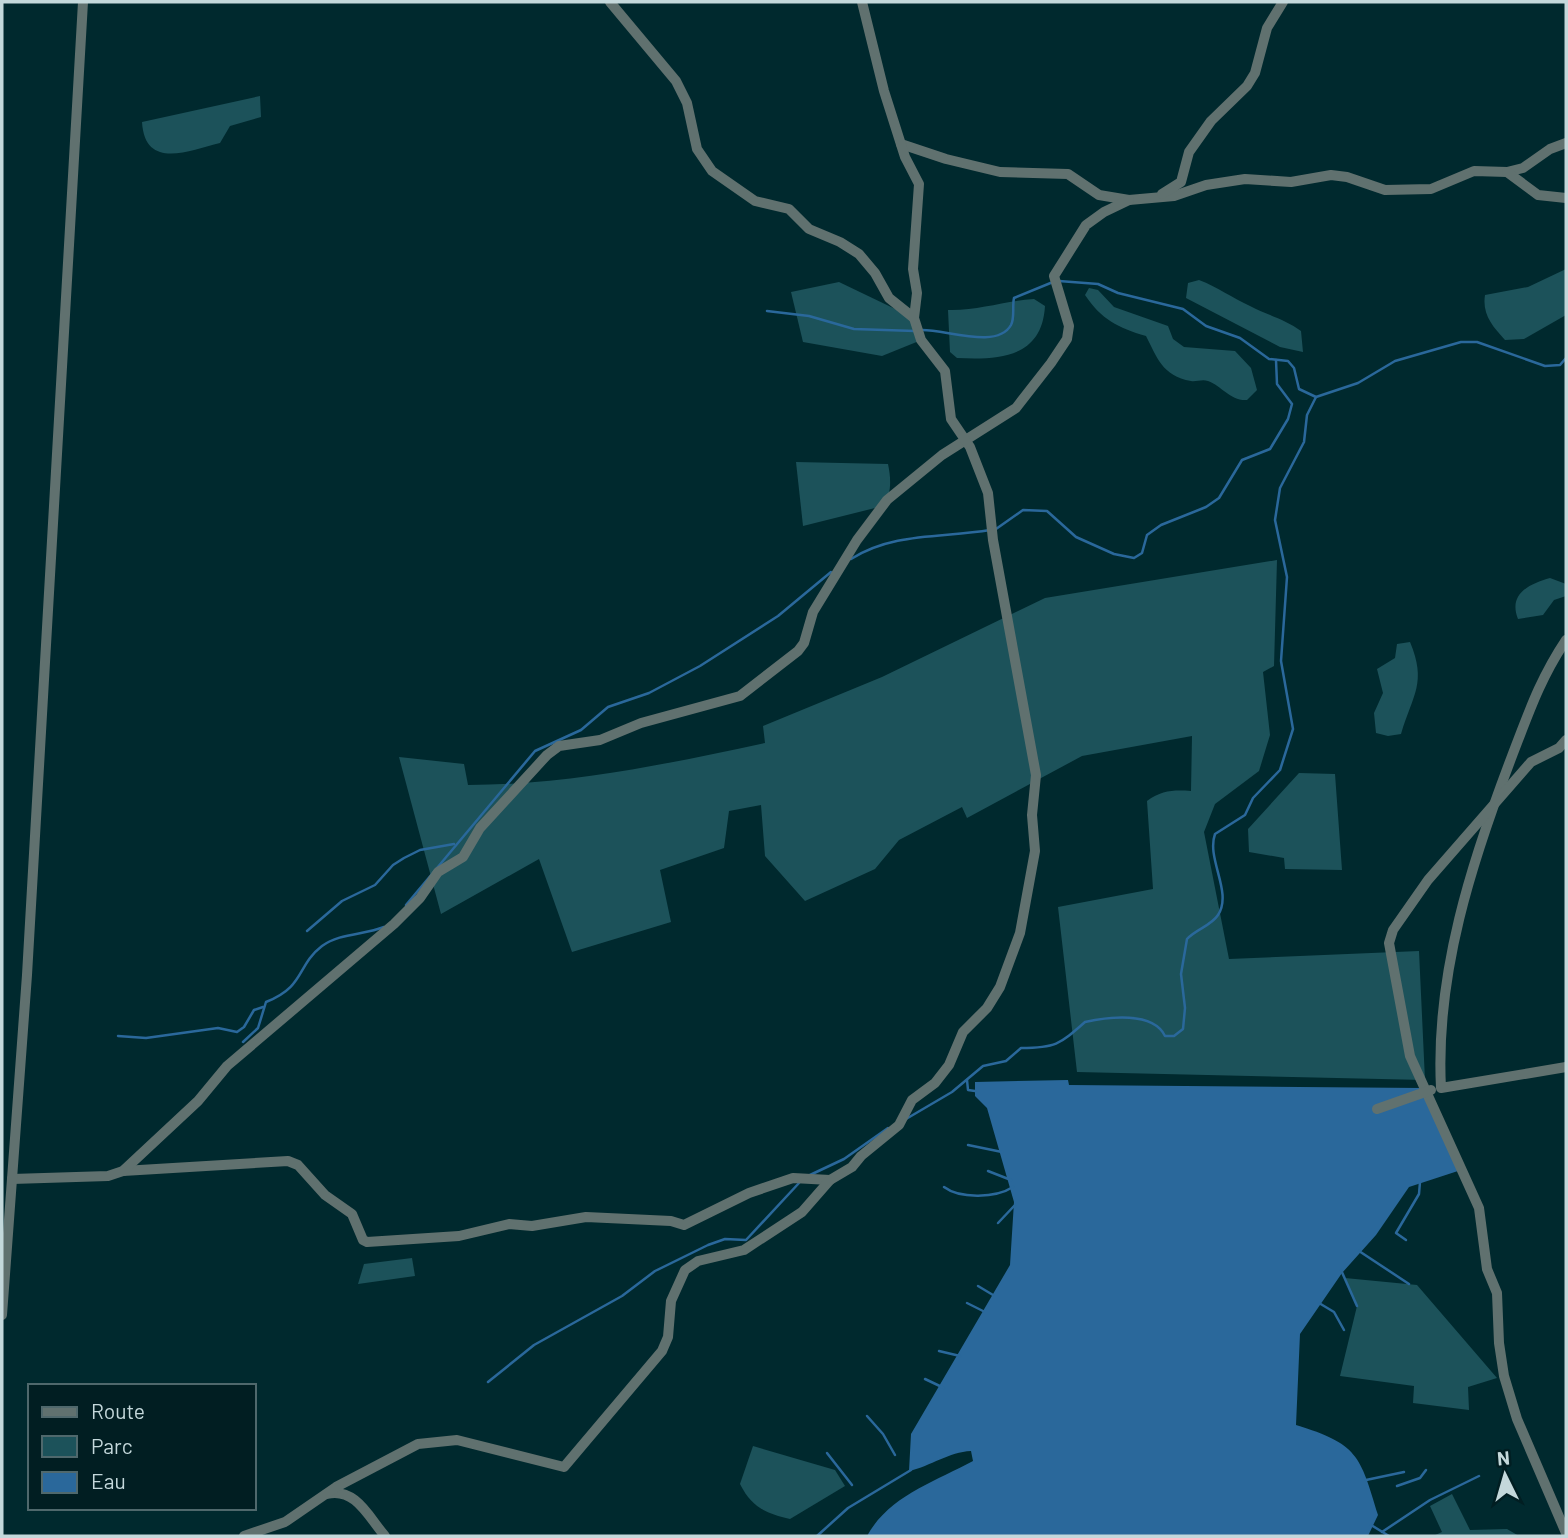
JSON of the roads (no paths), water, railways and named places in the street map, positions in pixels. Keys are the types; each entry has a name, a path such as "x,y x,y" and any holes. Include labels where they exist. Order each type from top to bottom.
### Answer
{"street":[{"path":"2,1315 15,1139 83,2"},
{"path":"610,2 676,81 687,103 697,149 712,171 755,201 789,209 809,229 840,242 859,254 875,273 889,299 914,318"},
{"path":"244,1536 285,1522 325,1495 418,1444 457,1440 564,1467 662,1351 668,1337 671,1301 685,1270 698,1261 744,1250 767,1237 802,1212 830,1180 852,1167 861,1156 899,1125 906,1107 935,1083 949,1065 962,1032 987,1007 1000,987 1020,933 1035,851 1032,816 1036,775 1025,702 993,540 988,493 981,469 951,419 945,371 921,340 914,318 917,293 913,269 919,184 901,144 862,2"},
{"path":"1154,198 1181,182 1189,152 1212,121 1247,86 1255,73 1267,28 1283,2"},
{"path":"901,144 946,159 1000,172 1068,174 1100,195 1129,200 1174,196 1206,185 1245,179 1292,182 1331,175 1347,177 1385,190 1431,189 1482,170 1507,172 1523,169 1550,149 1566,143"},
{"path":"1507,172 1538,195 1566,198"},
{"path":"123,1171 198,1101 227,1066 394,924 420,898 438,872 463,857 480,828 547,755 559,746 600,740 703,704 740,696 798,652 804,643 813,612 858,540 887,500 965,440 1024,401 1067,339 1069,326 1054,276 1086,225 1104,212 1129,200"},
{"path":"1441,1088 1439,1045 1447,972 1491,811 1543,674 1566,640"},
{"path":"1566,740 1559,748 1536,758 1428,880 1389,938 1396,992 1410,1056 1479,1208 1487,1269 1497,1293 1504,1376 1520,1428 1566,1533"},
{"path":"1377,1109 1427,1091 1566,1068"},
{"path":"2,1138 15,1139"},
{"path":"12,1179 108,1176 123,1171 209,1163 288,1161 298,1165 325,1195 352,1214 363,1240 367,1242 459,1236 509,1224 532,1226 586,1217 671,1221 684,1225 748,1193 793,1178 830,1180"},
{"path":"325,1495 336,1492 357,1500 385,1536"}],"water":[{"path":"1068,1080 1069,1085 1422,1088 1461,1170 1409,1187 1376,1235 1342,1273 1300,1334 1296,1425 1332,1439 1354,1455 1366,1478 1378,1515 1368,1536 867,1536 887,1510 900,1500 973,1461 971,1451 963,1452 909,1471 911,1434 1010,1265 1014,1202 987,1108 975,1096 975,1082"}],"waterway":[{"path":"1059,281 1098,284 1118,293 1183,309 1206,326 1240,338 1269,359 1288,361 1294,368 1299,389 1316,397 1358,383 1395,361 1461,342 1477,342 1545,366 1560,365 1566,358"},
{"path":"921,330 994,336 1011,325 1014,298 1053,282"},
{"path":"767,311 809,316 854,329 915,331"},
{"path":"996,529 1023,510 1047,511 1076,537 1114,554 1134,558 1142,553 1147,535 1161,525 1206,507 1219,498 1242,460 1270,449 1288,419 1292,404 1277,384 1276,360"},
{"path":"906,1119 952,1092 983,1066 1006,1061 1021,1048 1056,1044 1085,1022 1117,1018 1140,1019 1159,1028 1165,1036 1174,1036 1183,1029 1185,1008 1181,974 1187,939 1215,919 1222,906 1223,896 1213,844 1215,834 1245,815 1253,798 1280,770 1293,729 1281,661 1287,577 1275,520 1280,488 1304,442 1307,415 1316,397"},
{"path":"851,559 867,550 901,540 990,530"},
{"path":"406,905 535,751 581,730 608,707 649,693 700,666 778,616 831,572"},
{"path":"307,931 342,901 375,885 393,865 404,858 420,850 454,844"},
{"path":"243,1042 258,1028 266,1002 288,989 322,946 336,939 384,927"},
{"path":"118,1036 146,1038 218,1028 237,1032 244,1027 254,1010 263,1007"},
{"path":"967,1080 968,1090 975,1091"},
{"path":"810,1175 844,1159 888,1128"},
{"path":"968,1145 1002,1152"},
{"path":"988,1171 1011,1180"},
{"path":"1406,1240 1396,1233 1419,1194 1420,1182"},
{"path":"488,1382 534,1345 622,1296 655,1271 725,1239 746,1240 799,1183"},
{"path":"944,1187 959,1194 978,1196 1006,1191 1013,1187"},
{"path":"998,1223 1015,1205"},
{"path":"1359,1251 1409,1284"},
{"path":"1341,1270 1357,1306"},
{"path":"978,1286 993,1295"},
{"path":"967,1303 983,1311"},
{"path":"1319,1303 1334,1312 1344,1330"},
{"path":"939,1351 960,1356"},
{"path":"925,1379 944,1388"},
{"path":"867,1416 883,1434 895,1455"},
{"path":"827,1453 852,1485"},
{"path":"817,1536 848,1508 911,1470"},
{"path":"1397,1486 1420,1478 1426,1470"},
{"path":"1366,1480 1404,1472"},
{"path":"1382,1532 1430,1500 1479,1476"},
{"path":"1371,1525 1389,1536"}]}
